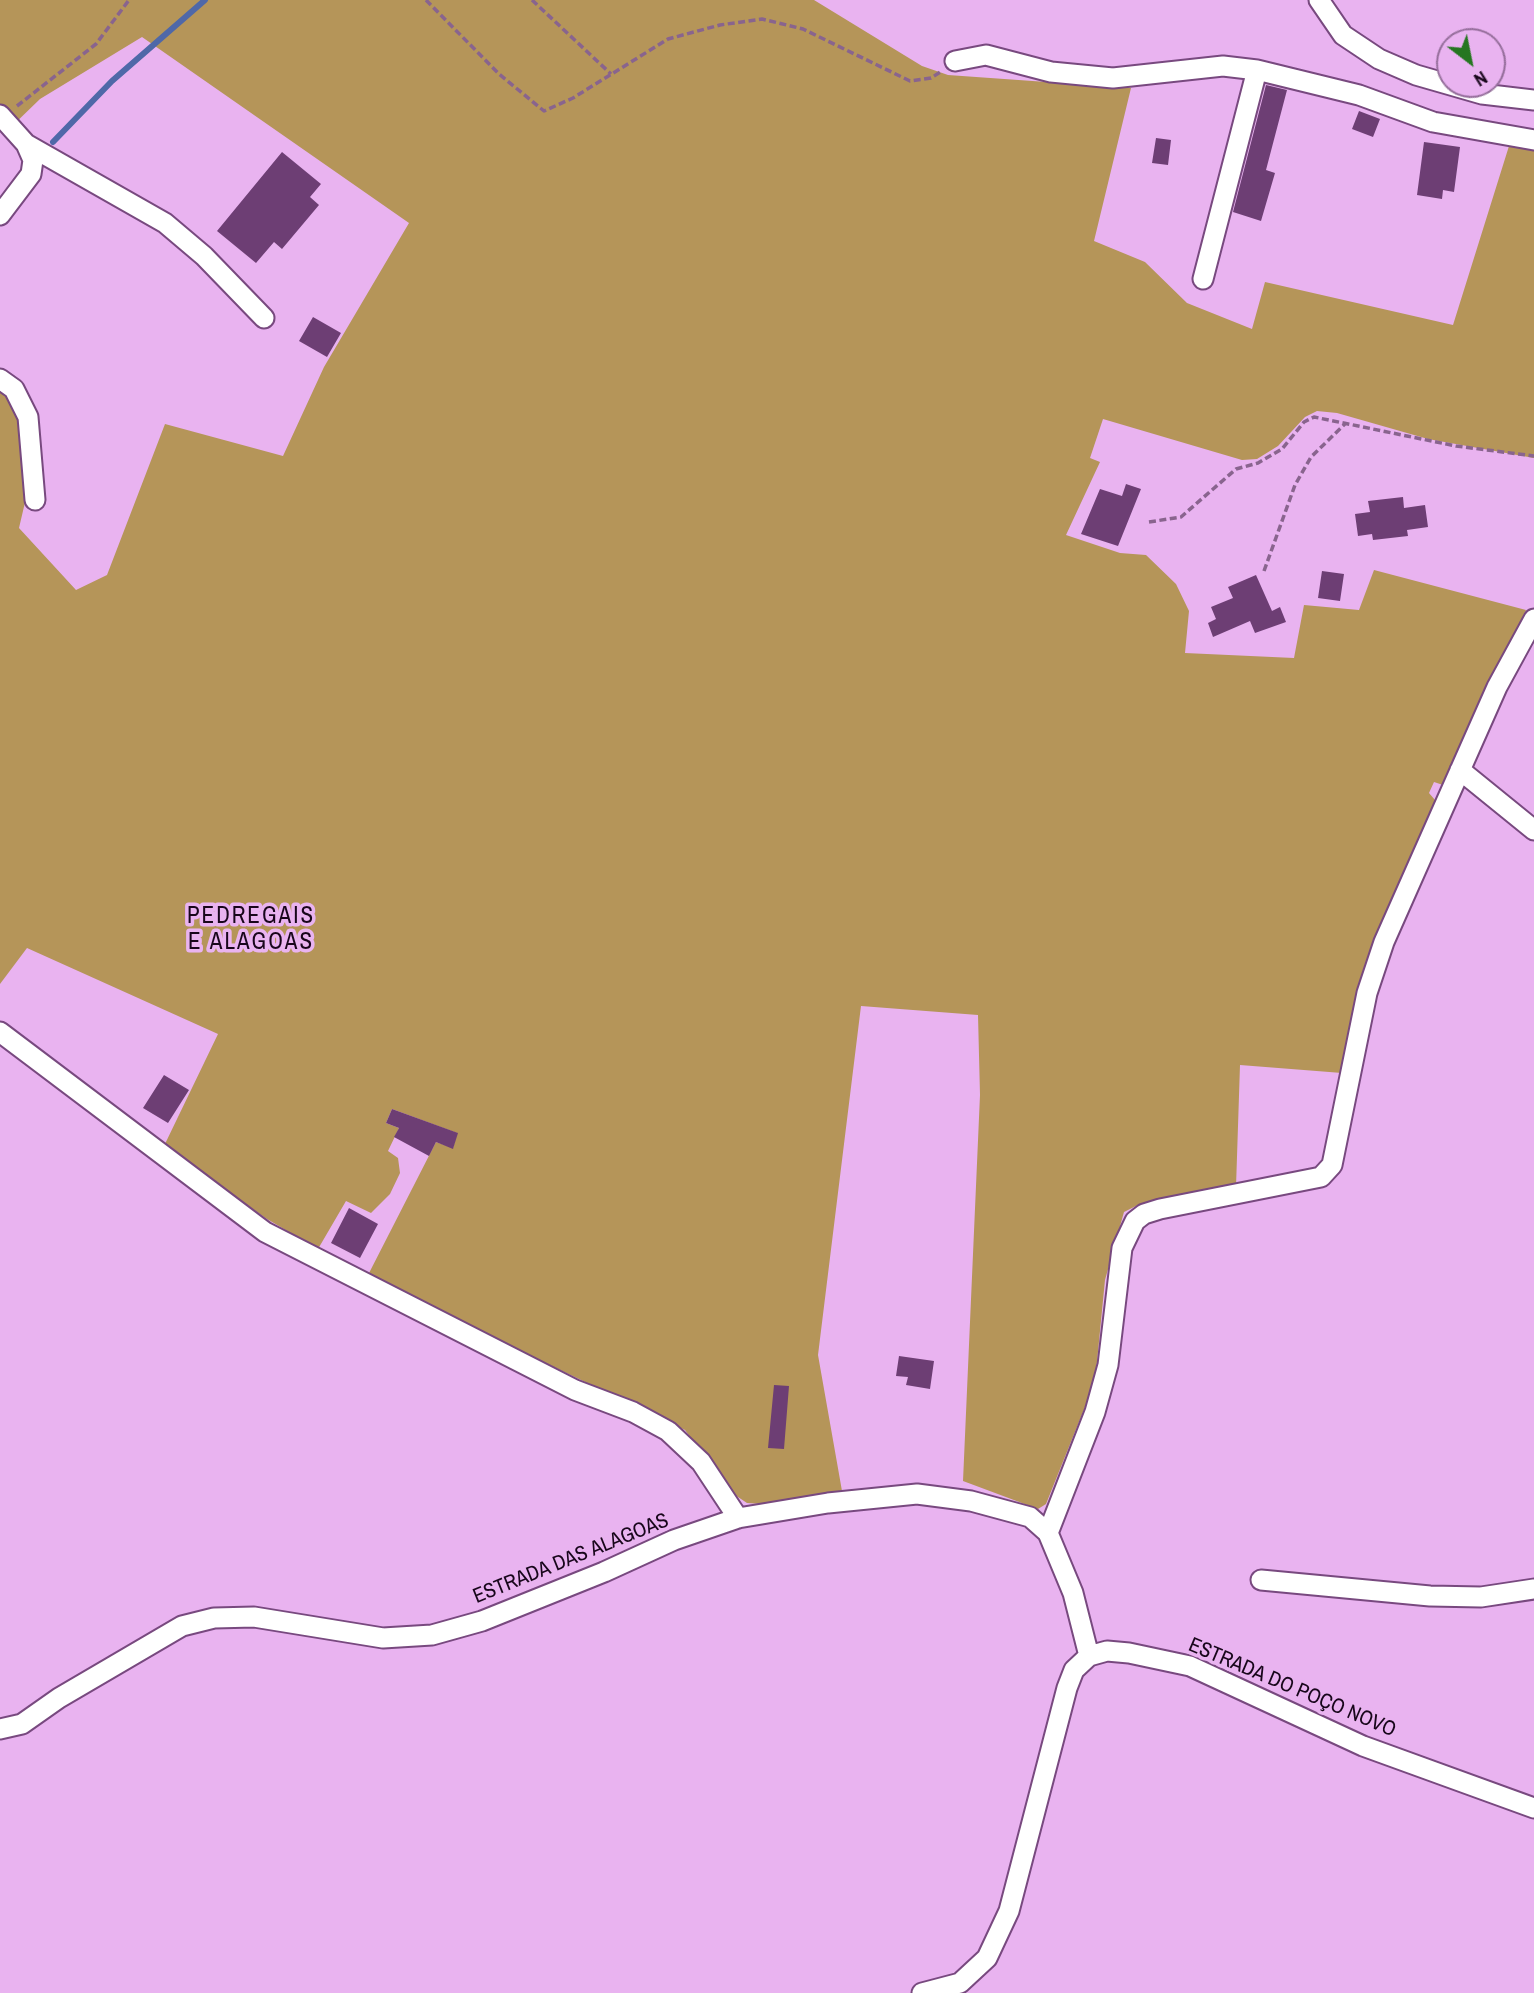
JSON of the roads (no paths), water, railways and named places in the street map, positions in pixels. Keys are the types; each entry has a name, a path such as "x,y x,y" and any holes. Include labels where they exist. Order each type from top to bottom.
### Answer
{"street":[{"path":"1319,0 1343,35 1379,59 1416,75 1482,94 1534,100"},
{"path":"955,61 986,55 1051,72 1112,78 1223,66 1258,70 1359,95 1433,122 1534,140"},
{"path":"1203,279 1258,70"},
{"path":"0,215 30,174 33,160 26,144 1,116"},
{"path":"26,144 165,223 204,256 264,317"},
{"path":"0,379 14,389 28,417 35,500"},
{"path":"922,1993 961,1988 987,1958 1009,1911 1067,1688 1074,1670 1089,1657 1073,1593 1048,1533 1096,1412 1108,1365 1122,1248 1135,1221 1160,1209 1321,1177 1332,1165 1367,993 1384,942 1497,687 1534,620"},
{"path":"1460,770 1534,830"},
{"path":"0,1032 265,1232 301,1253 563,1383 633,1412 668,1431 701,1462 738,1518"},
{"name":"ESTRADA DAS ALAGOAS","path":"0,1729 22,1724 58,1699 182,1626 214,1618 254,1617 383,1638 432,1635 482,1621 604,1572 674,1540 738,1518 828,1503 918,1494 971,1501 1030,1517 1048,1533"},
{"path":"1261,1580 1430,1596 1481,1597 1534,1589"},
{"name":"ESTRADA DO POÇO NOVO","path":"1089,1657 1107,1651 1129,1653 1190,1667 1363,1746 1534,1808"}],"waterway":[{"path":"53,142 112,81 205,0"}],"district":[{"name":"PEDREGAIS E ALAGOAS","path":"251,930"}]}
